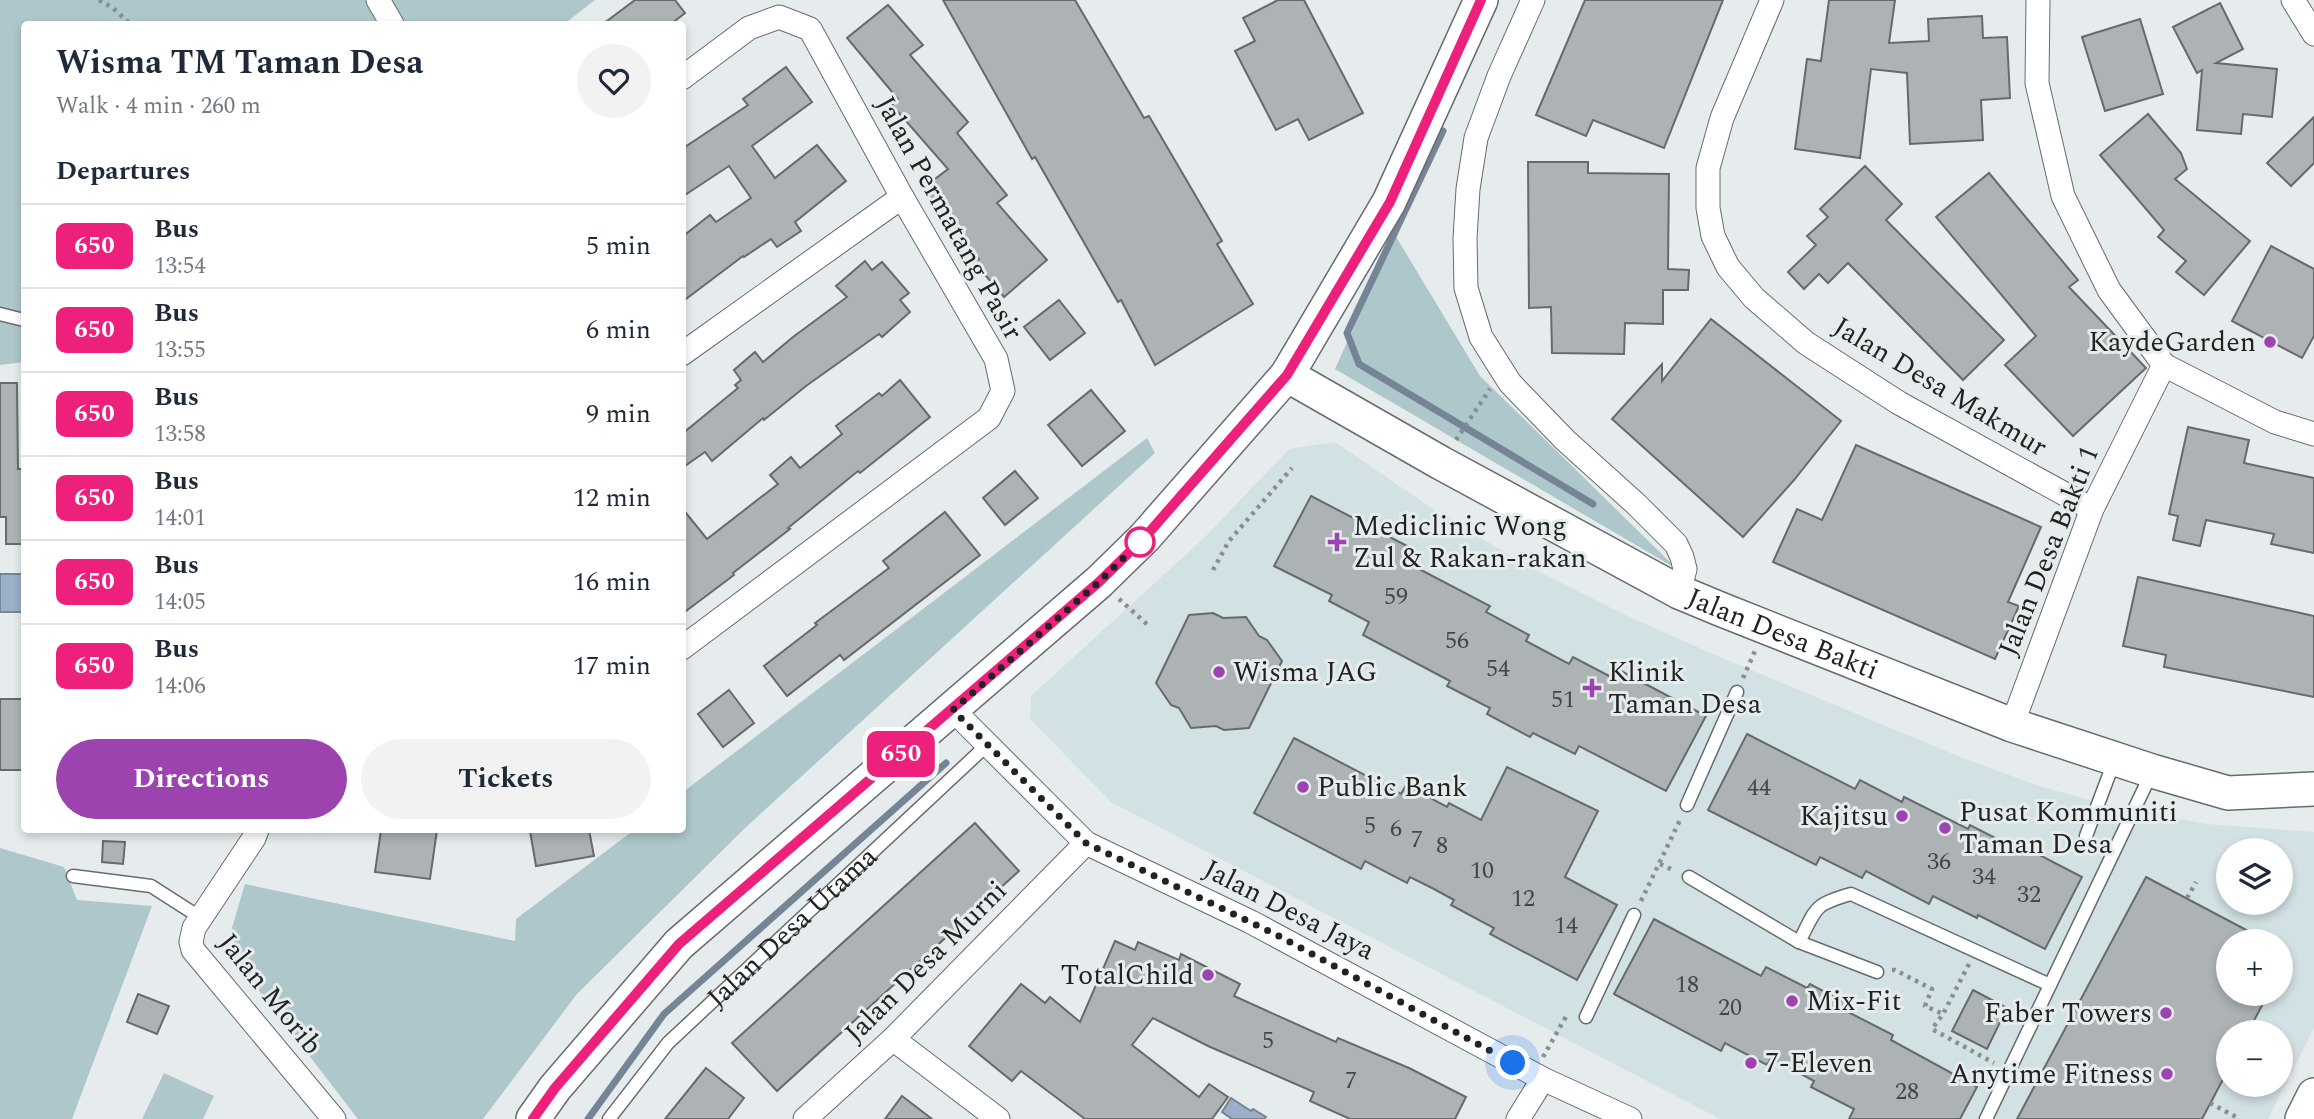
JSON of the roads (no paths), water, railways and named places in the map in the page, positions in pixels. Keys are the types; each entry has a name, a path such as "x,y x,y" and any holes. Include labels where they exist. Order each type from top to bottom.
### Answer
{"street":[{"path":"378,0 390,21"},
{"name":"Jalan Desa Utama","path":"533,1119 555,1088 679,944 1099,582 1145,537 1287,375 1390,202 1481,0"},
{"path":"1533,0 1499,76 1476,138 1468,189 1466,288 1481,337 1510,383 1565,440 1636,503 1676,544 1685,569 1679,592"},
{"name":"Jalan Desa Makmur","path":"1772,0 1722,118 1708,168 1708,208 1713,236 1728,267 1754,298 1806,343 1899,403 2092,509"},
{"path":"2038,0 2037,83 2063,196 2109,290 2164,365 2275,422 2314,434"},
{"path":"2293,0 2314,34"},
{"name":"Jalan Permatang Pasir","path":"686,75 748,28 779,17 810,29 902,197 996,359 1003,391 989,418 686,645"},
{"path":"686,351 902,197"},
{"name":"Jalan Desa Bakti 1","path":"2012,724 2092,509 2164,365"},
{"name":"Jalan Desa Bakti","path":"1287,375 1441,463 1679,592 2012,724 2152,771 2228,793 2314,789"},
{"name":"Jalan Desa Jaya","path":"953,710 1086,843 1263,928 1539,1077 1630,1119"},
{"name":"Jalan Morib","path":"256,833 194,928 191,942 197,956 334,1119"},
{"name":"Jalan Desa Murni","path":"805,1119 893,1040 1086,843"},
{"path":"893,1040 998,1119"},
{"path":"1518,1119 1539,1077"},
{"path":"2302,1119 2314,1095"}],"lane":[{"path":"0,314 21,319"},
{"path":"1687,805 1737,692"},
{"name":"Jalan Desa Utama","path":"609,1119 668,1043 987,745"},
{"path":"2086,836 2115,758"},
{"path":"1986,1119 2152,771"},
{"path":"73,877 151,886 201,918"},
{"path":"1689,877 1799,942 1877,972"},
{"path":"1799,942 1818,906 1851,894 2050,985"},
{"path":"1586,1017 1634,915"}],"waterway":[{"path":"1443,131 1347,333 1359,364 1593,504"},
{"path":"588,1119 664,1014 946,763"}],"place":[{"name":"KaydeGarden","path":"2270,342"},
{"name":"Mediclinic Wong Zul & Rakan-rakan","path":"1337,542"},
{"name":"Wisma JAG","path":"1219,672"},
{"name":"Klinik Taman Desa","path":"1592,688"},
{"name":"Public Bank","path":"1303,787"},
{"name":"Kajitsu","path":"1902,816"},
{"name":"Pusat Kommuniti Taman Desa","path":"1945,828"},
{"name":"TotalChild","path":"1208,975"},
{"name":"Mix-Fit","path":"1792,1001"},
{"name":"Faber Towers","path":"2166,1013"},
{"name":"7-Eleven","path":"1751,1063"},
{"name":"Anytime Fitness","path":"2167,1074"}]}
